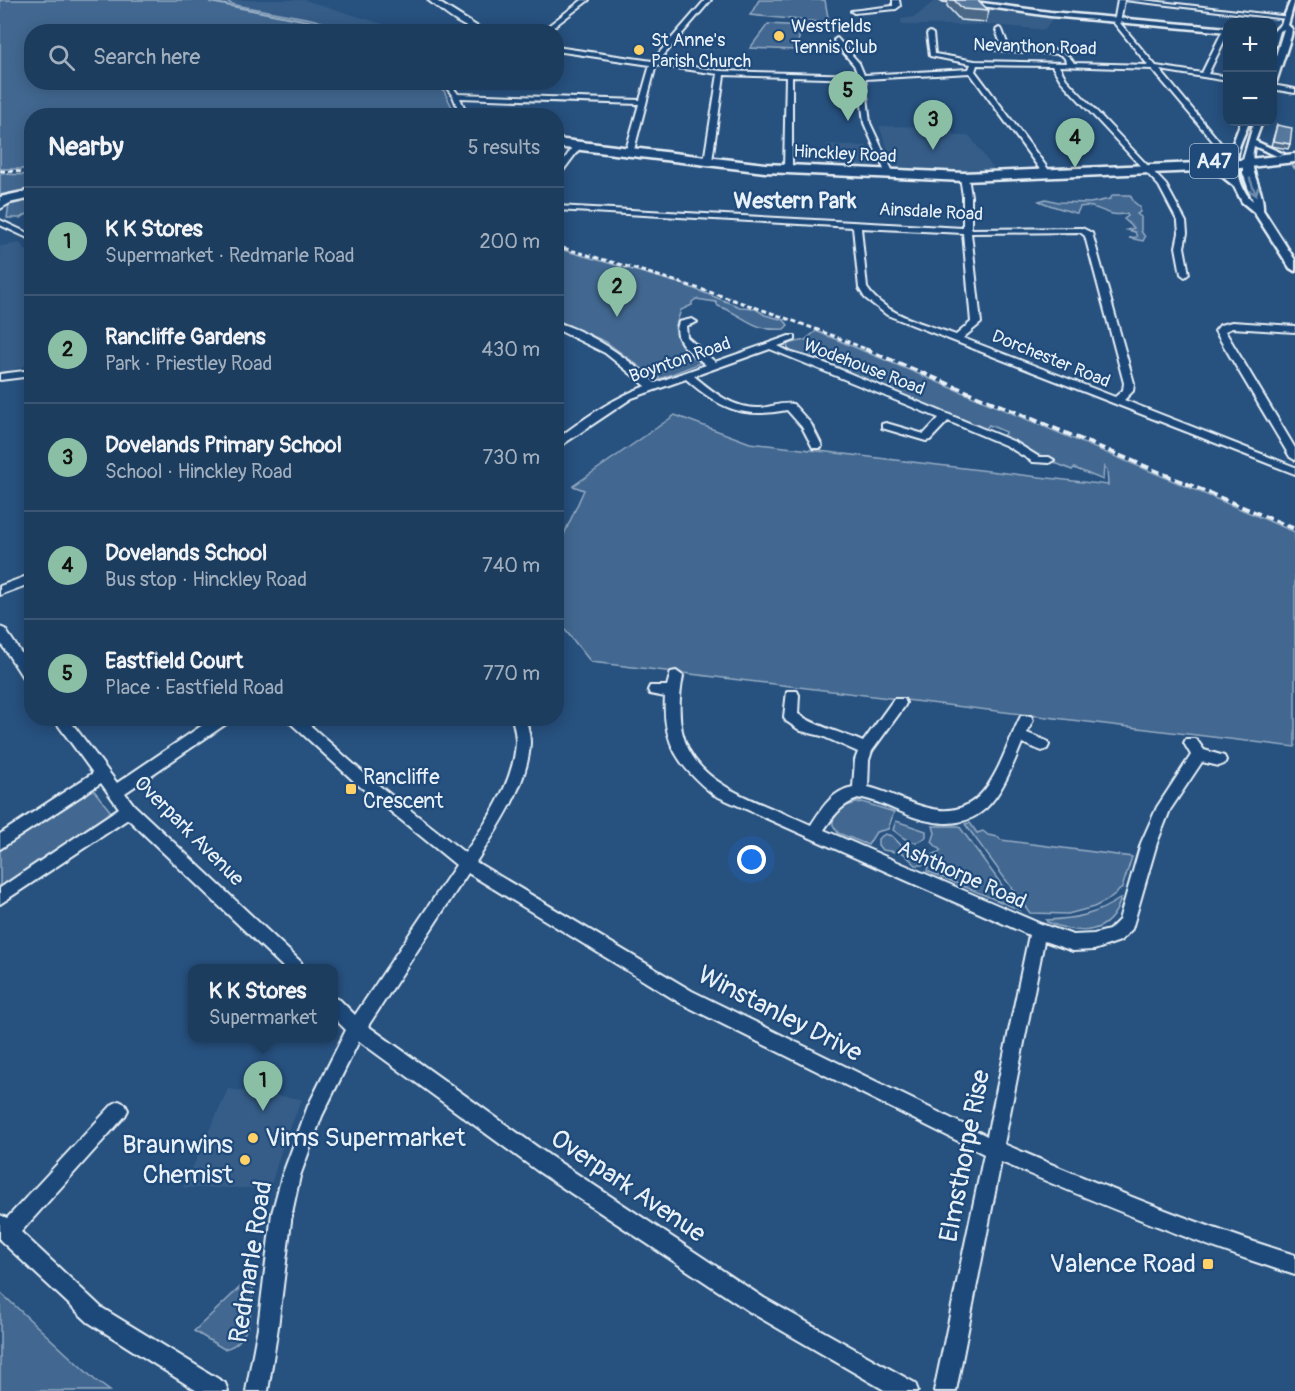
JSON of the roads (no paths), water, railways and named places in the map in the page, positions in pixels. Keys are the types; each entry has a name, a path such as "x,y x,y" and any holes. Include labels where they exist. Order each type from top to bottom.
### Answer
{"main road":[{"name":"Hinckley Road","path":"564,143 788,169 964,177 1233,162"},
{"name":"Hinckley Road","path":"1142,168 1194,168 1280,154 1295,157"},
{"name":"Hinckley Road","path":"1247,160 1295,157"},
{"path":"0,201 24,196"}],"street":[{"path":"431,0 468,24"},
{"path":"554,24 586,0"},
{"path":"630,150 653,64 708,0"},
{"path":"854,11 894,8 897,6 896,0"},
{"path":"944,0 1223,30"},
{"path":"975,0 1008,7"},
{"path":"1121,0 1118,23 1215,139 1228,144"},
{"path":"1127,0 1286,21"},
{"path":"1277,30 1286,21 1294,1 1282,0"},
{"path":"1277,58 1291,37 1286,21"},
{"path":"991,33 1000,32 1006,49"},
{"name":"Nevanthon Road","path":"942,38 930,36 932,54 975,63 1155,67 1223,79"},
{"path":"1204,76 1223,38"},
{"path":"837,39 841,48 854,60 862,77 868,126 875,146 890,174"},
{"path":"997,49 1057,46 1071,64"},
{"path":"564,50 721,73 862,77 972,71"},
{"path":"972,71 975,63"},
{"path":"1054,64 1063,80 1142,168 1162,185 1182,222 1183,233 1180,248 1185,274"},
{"path":"972,71 1047,174"},
{"path":"708,161 721,73"},
{"path":"788,169 789,76"},
{"path":"1277,88 1295,91"},
{"path":"451,90 461,108"},
{"path":"456,96 643,102"},
{"path":"1228,144 1242,126"},
{"path":"1257,126 1247,160 1251,185 1259,202 1258,210"},
{"path":"1251,142 1280,154"},
{"path":"564,166 579,144"},
{"path":"1228,144 1238,185 1245,200 1258,210 1295,268"},
{"path":"1194,168 1222,172 1238,185"},
{"path":"957,339 976,323 964,177"},
{"path":"0,207 16,197"},
{"name":"Ainsdale Road","path":"564,208 967,231 1069,228 1088,233 1129,383 1128,391 1116,402"},
{"path":"0,222 24,234"},
{"name":"Dorchester Road","path":"857,225 862,280 868,297 890,313 1295,471"},
{"path":"687,320 680,327 680,334 684,342 713,366"},
{"path":"1295,329 1232,326 1223,327 1220,332 1295,457"},
{"path":"564,328 594,340 616,354 653,387"},
{"name":"Boynton Road","path":"564,440 628,396 792,338"},
{"name":"Wodehouse Road","path":"771,346 789,355 819,363 1011,444 1035,463 1050,460"},
{"path":"0,377 24,374"},
{"path":"687,375 711,397 737,409 765,412 794,404 818,441"},
{"name":"Wodehouse Road","path":"886,426 925,443 946,417"},
{"path":"0,591 24,581"},
{"path":"0,632 24,668"},
{"name":"Ashthorpe Road","path":"655,690 674,684 671,723 673,735 682,754 697,774 731,797 1038,931 1073,943 1094,942 1114,936 1126,924 1149,843 1164,807 1195,749 1219,760"},
{"path":"792,695 791,717 797,723 824,731 866,749"},
{"path":"860,791 862,760 866,749 899,703"},
{"path":"815,832 826,810 835,801 860,791 881,795 928,816 947,818 965,814 980,807 990,796 1026,720"},
{"name":"Overpark Avenue","path":"66,726 129,810 290,964"},
{"path":"116,791 212,726"},
{"name":"Winstanley Drive","path":"301,726 362,780 468,865 686,997 993,1149 1152,1216 1218,1241 1295,1265"},
{"path":"468,865 496,819 520,764 522,740 520,726"},
{"path":"1018,735 1042,745"},
{"path":"0,842 102,775"},
{"path":"0,897 129,810"},
{"name":"Redmarle Road","path":"257,1391 268,1328 280,1223 291,1176 321,1095 356,1028 468,865"},
{"name":"Elmsthorpe Rise","path":"945,1391 1038,931"},
{"name":"Overpark Avenue","path":"338,1011 356,1028 543,1163 757,1305 907,1391"},
{"path":"119,1110 3,1229 95,1315 217,1391"}],"waterway":[{"path":"210,2 318,24"},
{"path":"1291,164 1295,168"}],"railway":[{"path":"0,171 24,172"},
{"path":"564,248 792,320 868,350"},
{"path":"865,349 1295,529"}],"place":[{"name":"Westfields Tennis Club","path":"779,36"},
{"name":"St Anne's Parish Church","path":"639,50"},
{"name":"Eastfield Court","path":"848,121"},
{"name":"Dovelands Primary School","path":"933,150"},
{"name":"Dovelands School","path":"1075,168"},
{"name":"Rancliffe Gardens","path":"617,317"},
{"name":"Rancliffe Crescent","path":"351,789"},
{"name":"K K Stores","path":"263,1111"},
{"name":"Vims Supermarket","path":"253,1138"},
{"name":"Braunwins Chemist","path":"245,1160"},
{"name":"Valence Road","path":"1208,1264"}],"district":[{"name":"Western Park","path":"795,201"}]}
